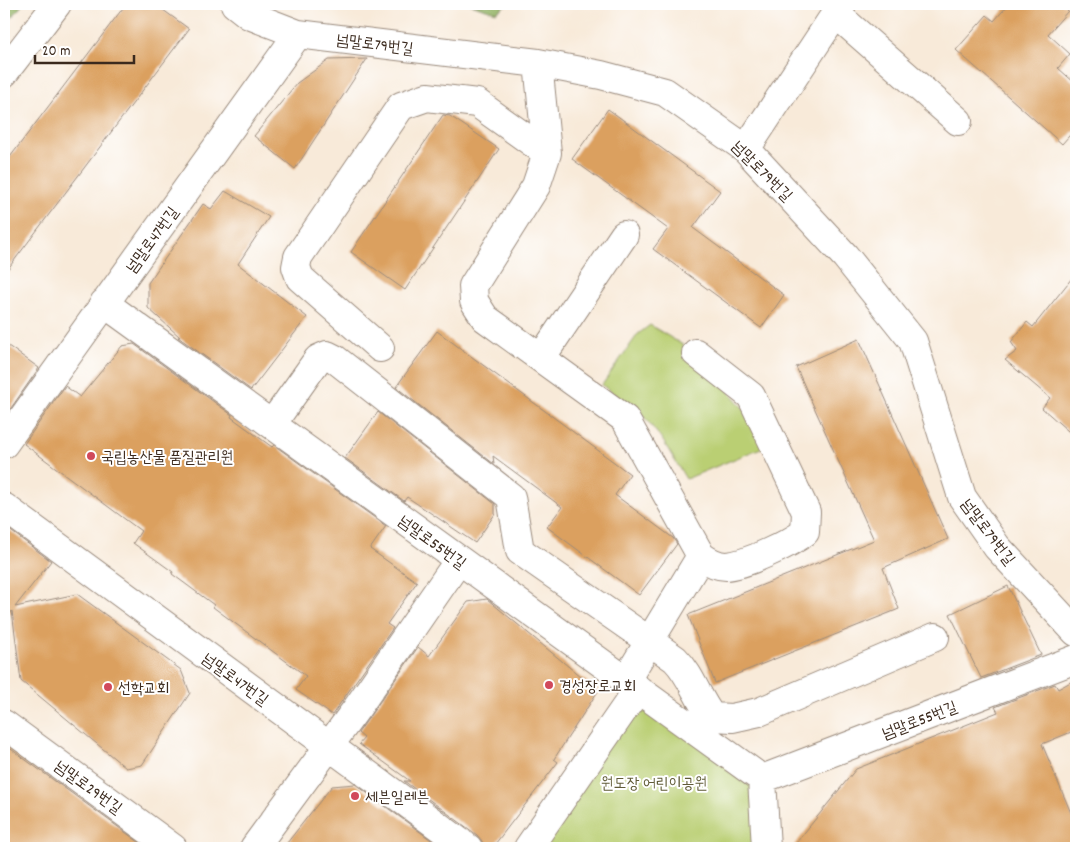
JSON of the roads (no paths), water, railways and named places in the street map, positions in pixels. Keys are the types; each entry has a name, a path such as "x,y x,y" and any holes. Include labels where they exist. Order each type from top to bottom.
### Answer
{"lane":[{"path":"4,73 57,4"},
{"name":"넘말로79번길","path":"235,4 248,15 298,34 538,63 601,75 664,92 746,149 845,256 913,341 962,497 997,547 1076,632"},
{"path":"746,149 839,8 958,121"},
{"name":"넘말로47번길","path":"4,444 298,34"},
{"path":"538,63 547,153 536,186 473,286 474,301 485,318 625,419 700,556 712,564 726,566 793,542 805,532 806,512 750,396 696,352"},
{"path":"380,348 300,278 296,267 298,257 401,106 427,97 477,103 547,153"},
{"path":"541,358 624,235"},
{"name":"넘말로55번길","path":"104,303 762,779 1076,659"},
{"path":"272,424 318,359 327,355 335,359 511,497 520,551 650,640 688,672 700,702 712,717 732,718 759,712 934,637"},
{"name":"넘말로47번길","path":"4,507 468,848"},
{"path":"528,848 632,685 650,640 700,556"},
{"path":"254,848 329,746 459,560"},
{"name":"넘말로29번길","path":"4,724 174,848"},
{"path":"762,779 766,848"}],"place":[{"name":"국립농산물 품질관리원","path":"91,456"},
{"name":"경성장로교회","path":"549,685"},
{"name":"선학교회","path":"108,687"},
{"name":"세븐일레븐","path":"355,796"}],"park label":[{"name":"원도장 어린이공원","path":"654,782"}]}
